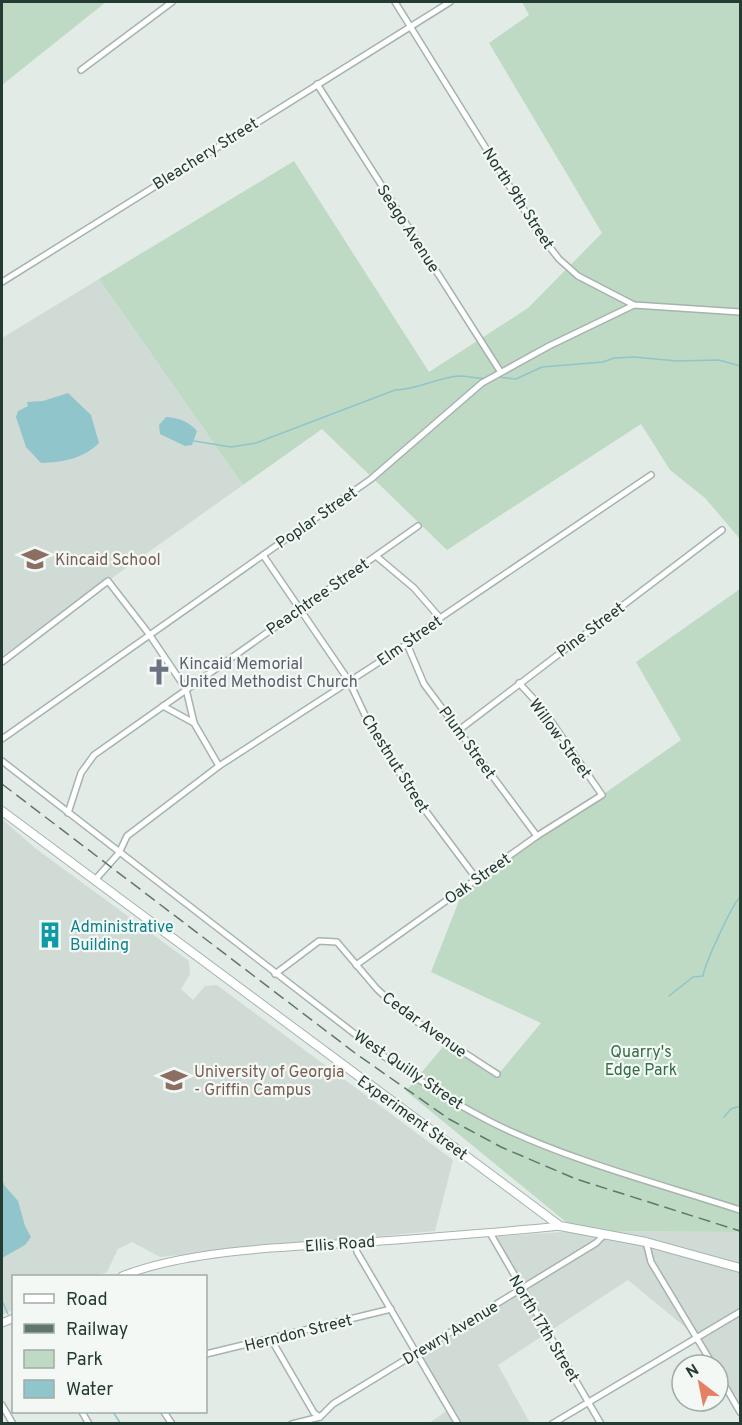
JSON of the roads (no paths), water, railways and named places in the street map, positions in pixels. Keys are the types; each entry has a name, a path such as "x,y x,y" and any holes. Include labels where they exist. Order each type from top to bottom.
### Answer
{"main road":[{"name":"Experiment Street","path":"2,811 94,882 560,1226 646,1242 741,1268"}],"street":[{"path":"81,70 172,2"},
{"name":"North 9th Street","path":"395,2 538,232 559,260 578,276 634,305 741,312"},
{"name":"Bleachery Street","path":"2,282 450,2"},
{"name":"Seago Avenue","path":"317,84 500,372"},
{"name":"Poplar Street","path":"2,739 371,478 467,395 500,372 634,305"},
{"name":"Elm Street","path":"94,882 119,852 127,836 219,766 407,644 441,618 651,475"},
{"name":"Peachtree Street","path":"68,813 86,763 186,689 418,526"},
{"name":"Pine Street","path":"459,730 722,530"},
{"name":"Chestnut Street","path":"263,555 349,681 372,730 413,794 476,878"},
{"path":"376,556 414,588 441,618"},
{"path":"2,662 108,581 149,634 186,689 194,723 219,766"},
{"name":"Plum Street","path":"407,644 424,684 537,836"},
{"name":"Willow Street","path":"519,683 542,708 602,795"},
{"path":"163,706 194,723"},
{"name":"West Quilly Street","path":"2,761 382,1055 444,1096 490,1121 544,1144 741,1210"},
{"name":"Oak Street","path":"356,965 476,878 602,795"},
{"name":"Cedar Avenue","path":"276,974 320,941 330,939 337,942 356,965 402,1011 497,1074"},
{"name":"Ellis Road","path":"124,1275 137,1270 201,1258 277,1247 490,1233 560,1226"},
{"name":"North 17th Street","path":"490,1233 601,1424"},
{"name":"Drewry Avenue","path":"292,1424 319,1420 333,1404 596,1243 605,1234"},
{"path":"646,1242 651,1262 706,1353"},
{"path":"355,1243 357,1252 458,1424"},
{"name":"Herndon Street","path":"207,1354 391,1309"},
{"path":"552,1424 741,1312"},
{"path":"271,1339 319,1420"},
{"path":"730,1394 741,1412"},
{"path":"2,1405 13,1424"}],"water":[{"path":"68,393 91,415 99,443 86,453 72,459 41,463 26,447 16,417 18,411 28,406 27,402 43,401"},
{"path":"166,417 183,421 197,431 192,445 185,446 160,434 159,425"},
{"path":"2,1178 4,1185 18,1201 25,1226 31,1237 25,1245 2,1258"}],"waterway":[{"path":"497,377 516,379 542,367 634,357 677,361 719,360 740,366"},
{"path":"194,441 231,447 256,443 395,390 412,388 452,377 484,378"},
{"path":"669,996 693,977 703,976 719,935 740,897"},
{"path":"724,1117 731,1109 740,1106"},
{"path":"2,1301 8,1314"},
{"path":"114,1413 121,1424"}],"railway":[{"path":"2,784 355,1053 449,1119 501,1147 576,1179 740,1231"}],"place":[{"name":"Kincaid School","path":"35,559"},
{"name":"Kincaid Memorial United Methodist Church","path":"159,672"},
{"name":"Administrative Building","path":"50,935"},
{"name":"University of Georgia - Griffin Campus","path":"174,1080"}],"park label":[{"name":"Quarry's Edge Park","path":"641,1060"}]}
